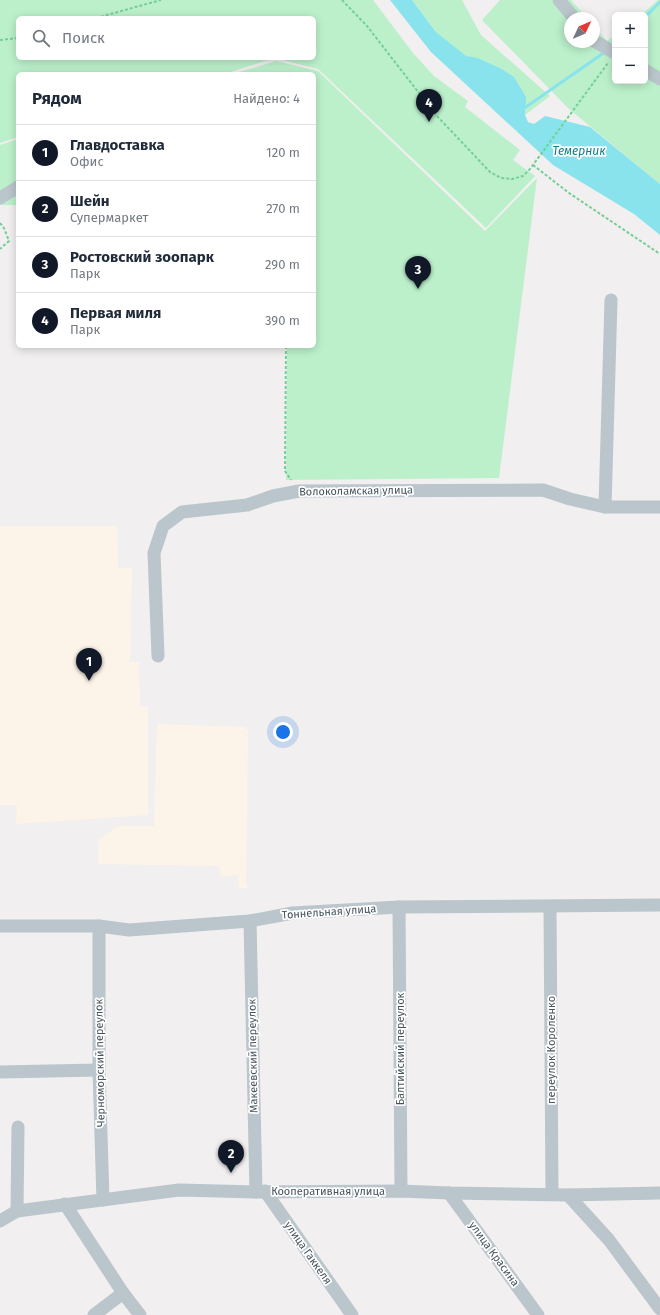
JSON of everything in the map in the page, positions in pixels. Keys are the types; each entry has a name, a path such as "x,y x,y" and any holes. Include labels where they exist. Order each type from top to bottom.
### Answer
{"street":[{"path":"559,0 569,12"},
{"path":"600,46 612,56"},
{"path":"648,72 660,79"},
{"path":"0,198 16,188"},
{"path":"605,507 611,300"},
{"name":"Волоколамская улица","path":"158,656 154,553 163,526 182,512 247,506 273,496 299,491 543,490 570,499 605,507 660,507"},
{"name":"Тоннельная улица","path":"0,926 99,926 129,930 250,921 293,913 398,907 660,905"},
{"name":"переулок Короленко","path":"550,906 552,1194"},
{"name":"Балтийский переулок","path":"398,907 401,1191"},
{"name":"Макеевский переулок","path":"250,921 260,1191"},
{"name":"Черноморский переулок","path":"99,926 99,1070 103,1200"},
{"path":"0,1072 99,1070"},
{"path":"17,1211 18,1127"},
{"name":"Кооперативная улица","path":"0,1221 17,1211 179,1190 401,1191 449,1194 568,1195 660,1193"},
{"name":"улица Гаккеля","path":"260,1191 352,1315"},
{"name":"улица Красина","path":"449,1194 538,1315"},
{"path":"568,1195 609,1240 660,1309"},
{"path":"65,1204 122,1293 140,1315"},
{"path":"94,1315 122,1293"}],"path":[{"path":"103,16 161,0"},
{"path":"342,0 363,21 436,115 490,172 497,177 512,179 525,174 612,58"},
{"path":"0,40 16,38"},
{"path":"533,165 570,193 660,254"},
{"path":"0,223 9,241 0,249"},
{"path":"286,348 285,471 299,491"}],"shaded area":[{"path":"0,526 117,526 118,568 132,568 130,662 139,662 140,707 148,707 148,815 16,824 17,805 0,805"},
{"path":"157,724 244,727 248,730 246,885 251,889 239,888 238,875 221,877 219,866 98,864 99,839 118,826 154,826"}],"green space":[{"path":"0,0 373,0 413,53 434,76 468,101 465,107 520,150 513,160 535,176 486,228 318,69 283,60 316,60 316,16 16,16 16,60 269,60 230,72 16,72 16,138 0,143"},
{"path":"412,0 462,0 481,35 550,96 525,115 526,108 500,68 478,58 466,57 436,32"},
{"path":"500,0 571,0 582,12 564,12 564,48 600,48 600,33 607,41 612,37 612,84 648,84 648,12 644,12 658,0 660,0 660,184 568,108 482,20"},
{"path":"276,61 318,71 485,231 537,178 499,478 286,480 287,348 316,348 316,72 240,72"},
{"path":"16,140 16,205 0,205 0,145"}],"water":[{"name":"Темерник","path":"390,0 412,0 436,32 466,56 478,58 500,68 514,77 526,97 525,115 528,122 534,124 545,116 590,127 660,184 660,235 634,214 553,165 431,52"}],"waterway":[{"path":"648,14 660,2"},
{"path":"523,109 605,52"}],"place":[{"name":"Первая миля","path":"429,122"},
{"name":"Ростовский зоопарк","path":"418,289"},
{"name":"Главдоставка","path":"89,681"},
{"name":"Шейн","path":"231,1173"}]}
